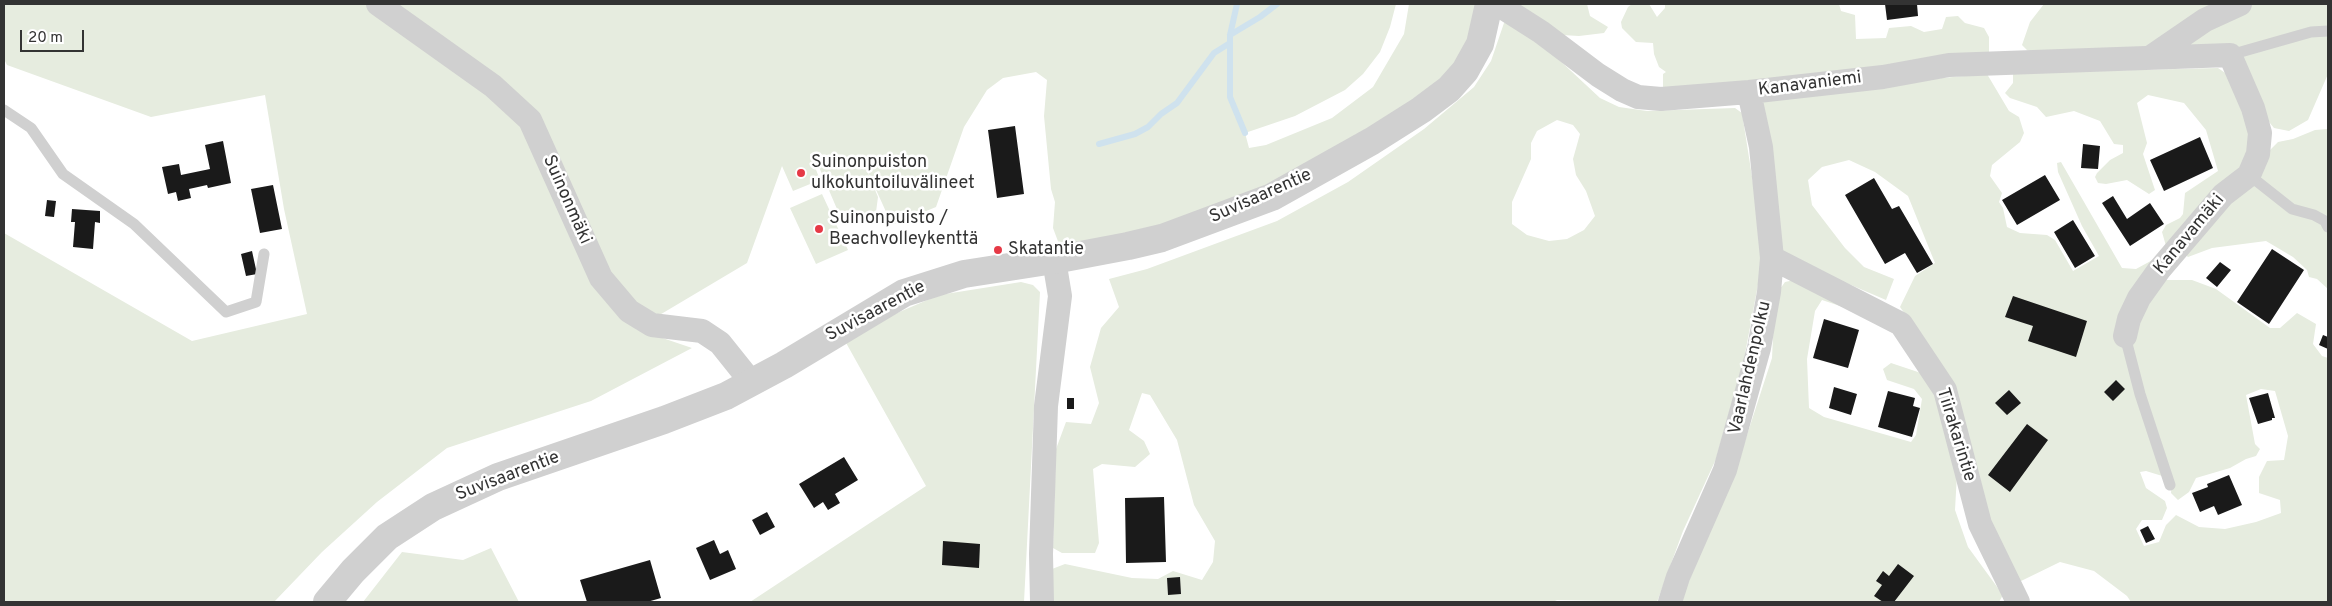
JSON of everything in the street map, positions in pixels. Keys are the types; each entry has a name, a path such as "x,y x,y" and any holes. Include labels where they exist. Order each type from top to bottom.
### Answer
{"street":[{"name":"Suinonmäki","path":"378,4 493,86 530,120 601,278 629,311 652,325 702,331 720,344 752,383"},
{"name":"Suvisaarentie","path":"327,602 353,571 387,537 433,507 498,478 664,420 726,396 752,383 904,294 933,282 964,274 1054,260 1145,242 1223,216 1272,197 1372,141 1421,110 1449,89 1466,71 1480,44 1489,4"},
{"name":"Kanavaniemi","path":"1497,4 1541,32 1598,76 1622,90 1638,96 1661,99 1749,92 1883,76 1949,65 2230,55"},
{"path":"2151,57 2205,20 2240,4"},
{"path":"2230,55 2253,108 2260,133 2258,154 2249,175"},
{"name":"Vaarlahdenpolku","path":"1670,602 1678,577 1725,470 1744,408 1759,348 1772,258 1761,147 1749,92"},
{"name":"Kanavamäki","path":"2125,336 2128,319 2139,298 2159,270 2223,195 2249,175"},
{"name":"Tiirakarintie","path":"1772,258 1901,324 1945,390 1980,524 2018,602"},
{"path":"1042,602 1041,554 1046,406 1060,296 1054,260"}],"lane":[{"path":"2230,55 2310,32 2328,30"},
{"path":"4,110 31,128 63,174 134,224 226,312 256,302 264,254"},
{"path":"2249,175 2292,209 2314,215 2326,221 2328,227"},
{"path":"2125,336 2140,394 2170,485"}],"shaded area":[{"path":"4,4 1396,4 1390,27 1380,52 1363,74 1345,90 1295,116 1245,133 1249,148 1266,145 1332,118 1373,87 1404,34 1409,4 1478,4 1466,45 1456,63 1436,85 1409,104 1267,186 1156,227 1068,246 1059,244 1053,228 1055,202 1051,189 1044,116 1047,80 1036,72 1003,78 987,90 964,127 936,207 892,225 863,161 878,197 876,212 856,222 840,216 813,153 810,154 820,180 793,191 782,166 747,263 636,329 692,348 591,401 447,448 377,502 322,552 274,602 4,602 4,233 192,341 307,314 284,209 265,95 151,117 7,65 4,59"},
{"path":"1517,4 1587,4 1590,16 1608,27 1604,33 1579,36 1562,35"},
{"path":"1632,4 1649,4 1657,17 1665,8 1665,4 1839,4 1841,11 1855,15 1856,39 1886,38 1889,28 1911,26 1924,32 1942,29 1946,17 1958,16 1965,23 1984,28 1989,37 1989,56 1663,90 1663,74 1666,72 1659,67 1654,54 1653,43 1636,42 1622,28 1621,22 1628,7"},
{"path":"2044,4 2234,4 2150,52 2038,54 2027,50 2022,45 2030,22"},
{"path":"2253,4 2328,4 2328,74 2308,120 2289,131 2274,128 2260,111 2241,69 2175,47 2218,21"},
{"path":"1504,23 1508,23 1541,43 1600,98 1619,107 1647,111 1735,108 1742,113 1764,253 1744,359 1716,459 1683,531 1657,602 1557,600 1553,602 1051,602 1052,569 1065,564 1132,578 1158,579 1173,571 1202,580 1213,562 1215,541 1194,505 1177,440 1150,395 1142,393 1129,430 1144,441 1150,454 1135,467 1102,464 1093,469 1099,543 1095,553 1062,553 1053,548 1056,449 1066,422 1091,424 1099,403 1090,367 1101,328 1119,307 1109,279 1147,269 1277,221 1348,182 1424,129 1474,87 1491,61","holes":["1557,120 1573,125 1580,134 1573,159 1576,175 1586,191 1595,216 1584,230 1567,239 1549,241 1527,235 1512,224 1512,202 1531,159 1531,143 1537,131"]},
{"path":"2218,68 2234,79 2266,154 2278,142 2293,139 2315,130 2328,129 2328,289 2317,279 2309,277 2307,270 2293,257 2266,241 2212,248 2188,257 2180,250 2166,280 2192,280 2216,289 2270,328 2280,328 2297,313 2316,324 2313,344 2322,356 2328,358 2328,602 2131,602 2127,596 2094,571 2060,562 2019,582 1988,528 1937,359 1900,307 1915,276 1935,263 1908,196 1875,172 1849,160 1822,167 1808,180 1812,205 1845,248 1864,267 1894,279 1886,300 1781,255 1761,101 1874,84 1987,74 2009,111 2019,117 2024,133 2020,142 1992,165 1990,176 2002,193 1999,202 2003,208 2007,227 2020,233 2047,235 2055,240 2073,271 2099,256 2082,226 2058,172 2057,163 2061,162 2122,268 2136,269 2158,257 2166,246 2162,232 2166,225 2180,218 2183,214 2185,193 2218,171 2206,130 2184,103 2148,95 2137,103 2147,143 2143,154 2155,190 2149,194 2127,180 2106,184 2098,183 2095,177 2097,173 2110,160 2123,153 2123,145 2114,144 2100,121 2074,111 2046,117 2037,107 2010,98 2005,93 2013,83 2013,73","holes":["2261,389 2275,391 2288,436 2284,460 2267,461 2259,477 2259,493 2280,500 2281,513 2256,522 2225,529 2199,527 2176,515 2166,525 2159,542 2144,546 2136,529 2142,520 2162,520 2167,508 2165,501 2146,488 2140,472 2146,471 2172,479 2171,493 2178,500 2189,492 2196,478 2230,468 2256,456 2260,449 2255,444 2246,395"]},
{"name":"Suinonpuisto / Beachvolleykenttä","path":"822,194 848,250 816,264 790,208"},
{"path":"1799,279 1846,308 1822,300 1815,311 1807,359 1809,408 1824,417 1911,442 1916,435 1922,399 1914,389 1887,380 1883,369 1891,363 1924,374 1944,413 1958,456 1955,510 1968,547 2003,595 1999,602 1680,602 1735,472 1772,358 1775,296 1785,282"},
{"path":"1021,282 1033,285 1040,292 1024,602 750,602 926,486 845,341 869,325 939,295"},
{"path":"491,548 519,602 363,602 402,552 463,560"}],"building":[{"path":"1885,4 1917,4 1918,16 1887,20"},
{"path":"1015,126 1024,194 997,198 988,130"},
{"path":"2200,137 2213,168 2164,191 2150,160"},
{"path":"223,141 231,183 208,188 207,185 189,189 191,198 178,201 176,192 168,194 162,167 179,164 181,175 210,169 205,145"},
{"path":"2083,144 2100,146 2098,169 2081,168"},
{"path":"2045,175 2060,200 2017,225 2002,200"},
{"path":"1874,178 1892,209 1899,206 1933,264 1917,273 1905,253 1885,264 1845,195"},
{"path":"273,185 282,229 260,233 251,189"},
{"path":"2113,196 2127,219 2150,203 2164,224 2130,246 2102,203"},
{"path":"47,200 56,201 54,217 45,216"},
{"path":"72,209 100,211 100,223 95,222 93,249 73,247 75,222 71,222"},
{"path":"2073,220 2095,256 2075,268 2054,232"},
{"path":"2272,249 2304,270 2269,324 2237,302"},
{"path":"252,251 257,274 246,276 241,254"},
{"path":"2220,262 2231,270 2217,287 2206,278"},
{"path":"2013,296 2087,321 2076,357 2028,341 2033,326 2005,317"},
{"path":"1824,319 1859,330 1848,368 1813,358"},
{"path":"2323,335 2328,337 2328,349 2319,345"},
{"path":"2116,380 2125,389 2113,401 2104,392"},
{"path":"1834,387 1857,394 1851,415 1829,408"},
{"path":"2009,390 2021,403 2007,415 1995,403"},
{"path":"1888,391 1915,398 1913,406 1920,408 1912,437 1878,427"},
{"path":"2268,393 2275,418 2258,424 2249,398"},
{"path":"1067,398 1074,398 1074,409 1067,409"},
{"path":"2027,424 2048,440 2010,492 1988,475"},
{"path":"844,457 858,480 835,494 840,503 828,510 823,502 814,508 799,484"},
{"path":"2229,475 2242,505 2218,515 2214,506 2200,512 2192,493 2208,487 2207,484"},
{"path":"1164,497 1166,562 1126,563 1125,498"},
{"path":"767,512 775,527 760,535 752,520"},
{"path":"2148,526 2155,539 2146,543 2140,530"},
{"path":"714,540 720,554 728,550 736,569 710,580 696,548"},
{"path":"943,541 980,544 979,568 942,565"},
{"path":"650,560 661,598 647,602 587,602 580,580"},
{"path":"1898,564 1914,576 1894,602 1883,602 1874,596 1882,585 1876,581 1883,571 1889,576"},
{"path":"1180,577 1181,594 1168,595 1167,578"}],"waterway":[{"path":"1237,4 1230,35 1230,97 1245,133"},
{"path":"1230,35 1277,4"},
{"path":"1099,144 1135,134 1148,127 1161,114 1177,103 1214,53 1230,43"}],"place":[{"name":"Suinonpuiston ulkokuntoiluvälineet","path":"801,173"},
{"name":"Suinonpuisto / Beachvolleykenttä","path":"819,229"},
{"name":"Skatantie","path":"998,250"}]}
